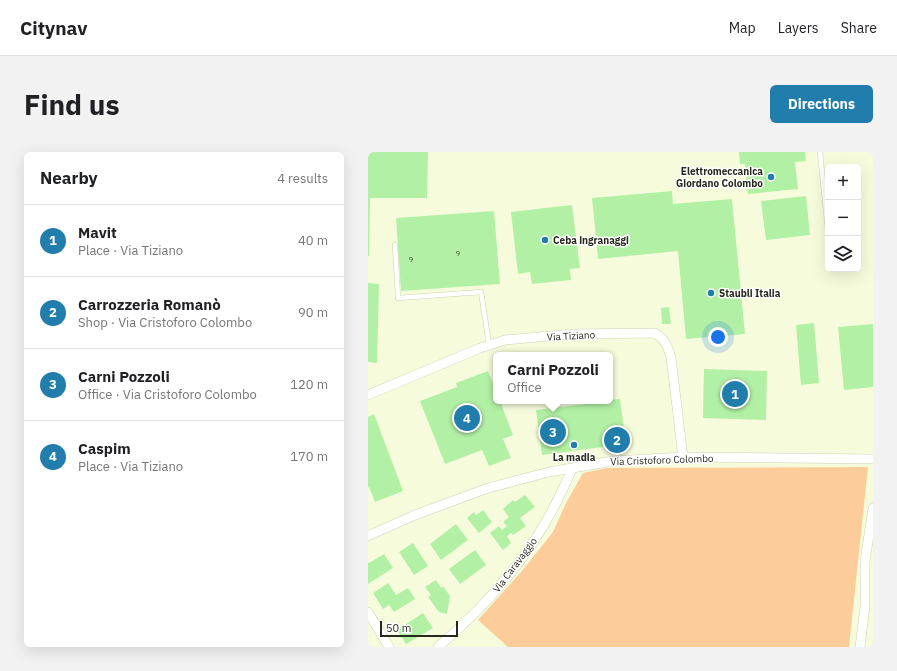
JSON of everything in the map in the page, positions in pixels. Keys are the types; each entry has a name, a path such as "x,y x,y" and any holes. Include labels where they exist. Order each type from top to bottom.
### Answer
{"street":[{"name":"Via Tiziano","path":"368,395 489,344 504,340 572,334 655,333 665,342 671,358 683,457"},
{"name":"Via Cristoforo Colombo","path":"368,536 415,515 488,488 572,468 613,461 683,457 873,459"},
{"name":"Via Caravaggio","path":"438,647 482,606 529,548 553,508 572,468"},
{"path":"860,647 865,607 865,561 873,508"},
{"path":"368,612 389,647"}],"lane":[{"path":"820,152 825,201"},
{"path":"395,245 398,298 482,292 489,344"}],"shaded area":[{"path":"868,467 849,647 508,647 478,620 521,572 553,532 566,503 583,473 607,468"}],"building":[{"path":"368,152 428,152 427,198 370,198 369,256 368,256"},
{"name":"Elettromeccanica Giordano Colombo","path":"739,152 805,152 806,161 795,162 798,189 748,194 745,164 740,164"},
{"name":"Staubli Italia","path":"672,191 673,204 732,199 745,334 686,339 678,251 598,259 592,198"},
{"path":"806,196 810,235 766,240 761,201"},
{"name":"Ceba ingranaggi","path":"572,205 580,268 570,269 571,280 532,284 530,272 518,274 511,212"},
{"path":"494,211 500,284 401,291 396,218"},
{"path":"368,283 379,284 377,363 368,362"},
{"path":"669,307 671,324 662,324 661,308"},
{"path":"814,323 819,383 801,385 796,325"},
{"path":"873,324 873,387 844,390 838,327"},
{"path":"704,369 767,371 766,420 703,418"},
{"path":"488,371 493,384 493,404 501,404 513,435 503,439 511,458 489,466 482,450 445,464 420,401 457,387 456,383"},
{"path":"620,399 626,444 542,455 536,410 585,404 613,404 613,400"},
{"path":"374,414 403,491 375,502 369,487 368,488 368,417"},
{"path":"525,495 535,507 520,518 526,526 513,535 511,533 507,536 511,543 503,550 490,533 499,526 502,530 507,526 503,522 509,517 503,509 513,500 515,502"},
{"path":"483,510 492,522 479,533 467,518 474,512 476,515"},
{"path":"456,524 468,540 441,560 430,544"},
{"path":"413,543 428,566 414,575 399,552"},
{"path":"475,550 486,565 460,584 449,569"},
{"path":"384,554 393,568 368,584 368,562 369,563"},
{"path":"436,580 441,588 443,586 450,596 447,614 439,612 428,597 431,595 425,587"},
{"path":"388,583 396,595 408,588 415,599 394,612 389,605 383,609 373,593"},
{"path":"423,613 433,628 406,644 397,630"}],"place":[{"name":"Elettromeccanica Giordano Colombo","path":"771,177"},
{"name":"Ceba ingranaggi","path":"545,240"},
{"name":"Staubli Italia","path":"711,293"},
{"name":"Mavit","path":"735,394"},
{"name":"Caspim","path":"467,418"},
{"name":"Carni Pozzoli","path":"553,432"},
{"name":"Carrozzeria Romanò","path":"617,440"},
{"name":"La madia","path":"574,445"}]}
